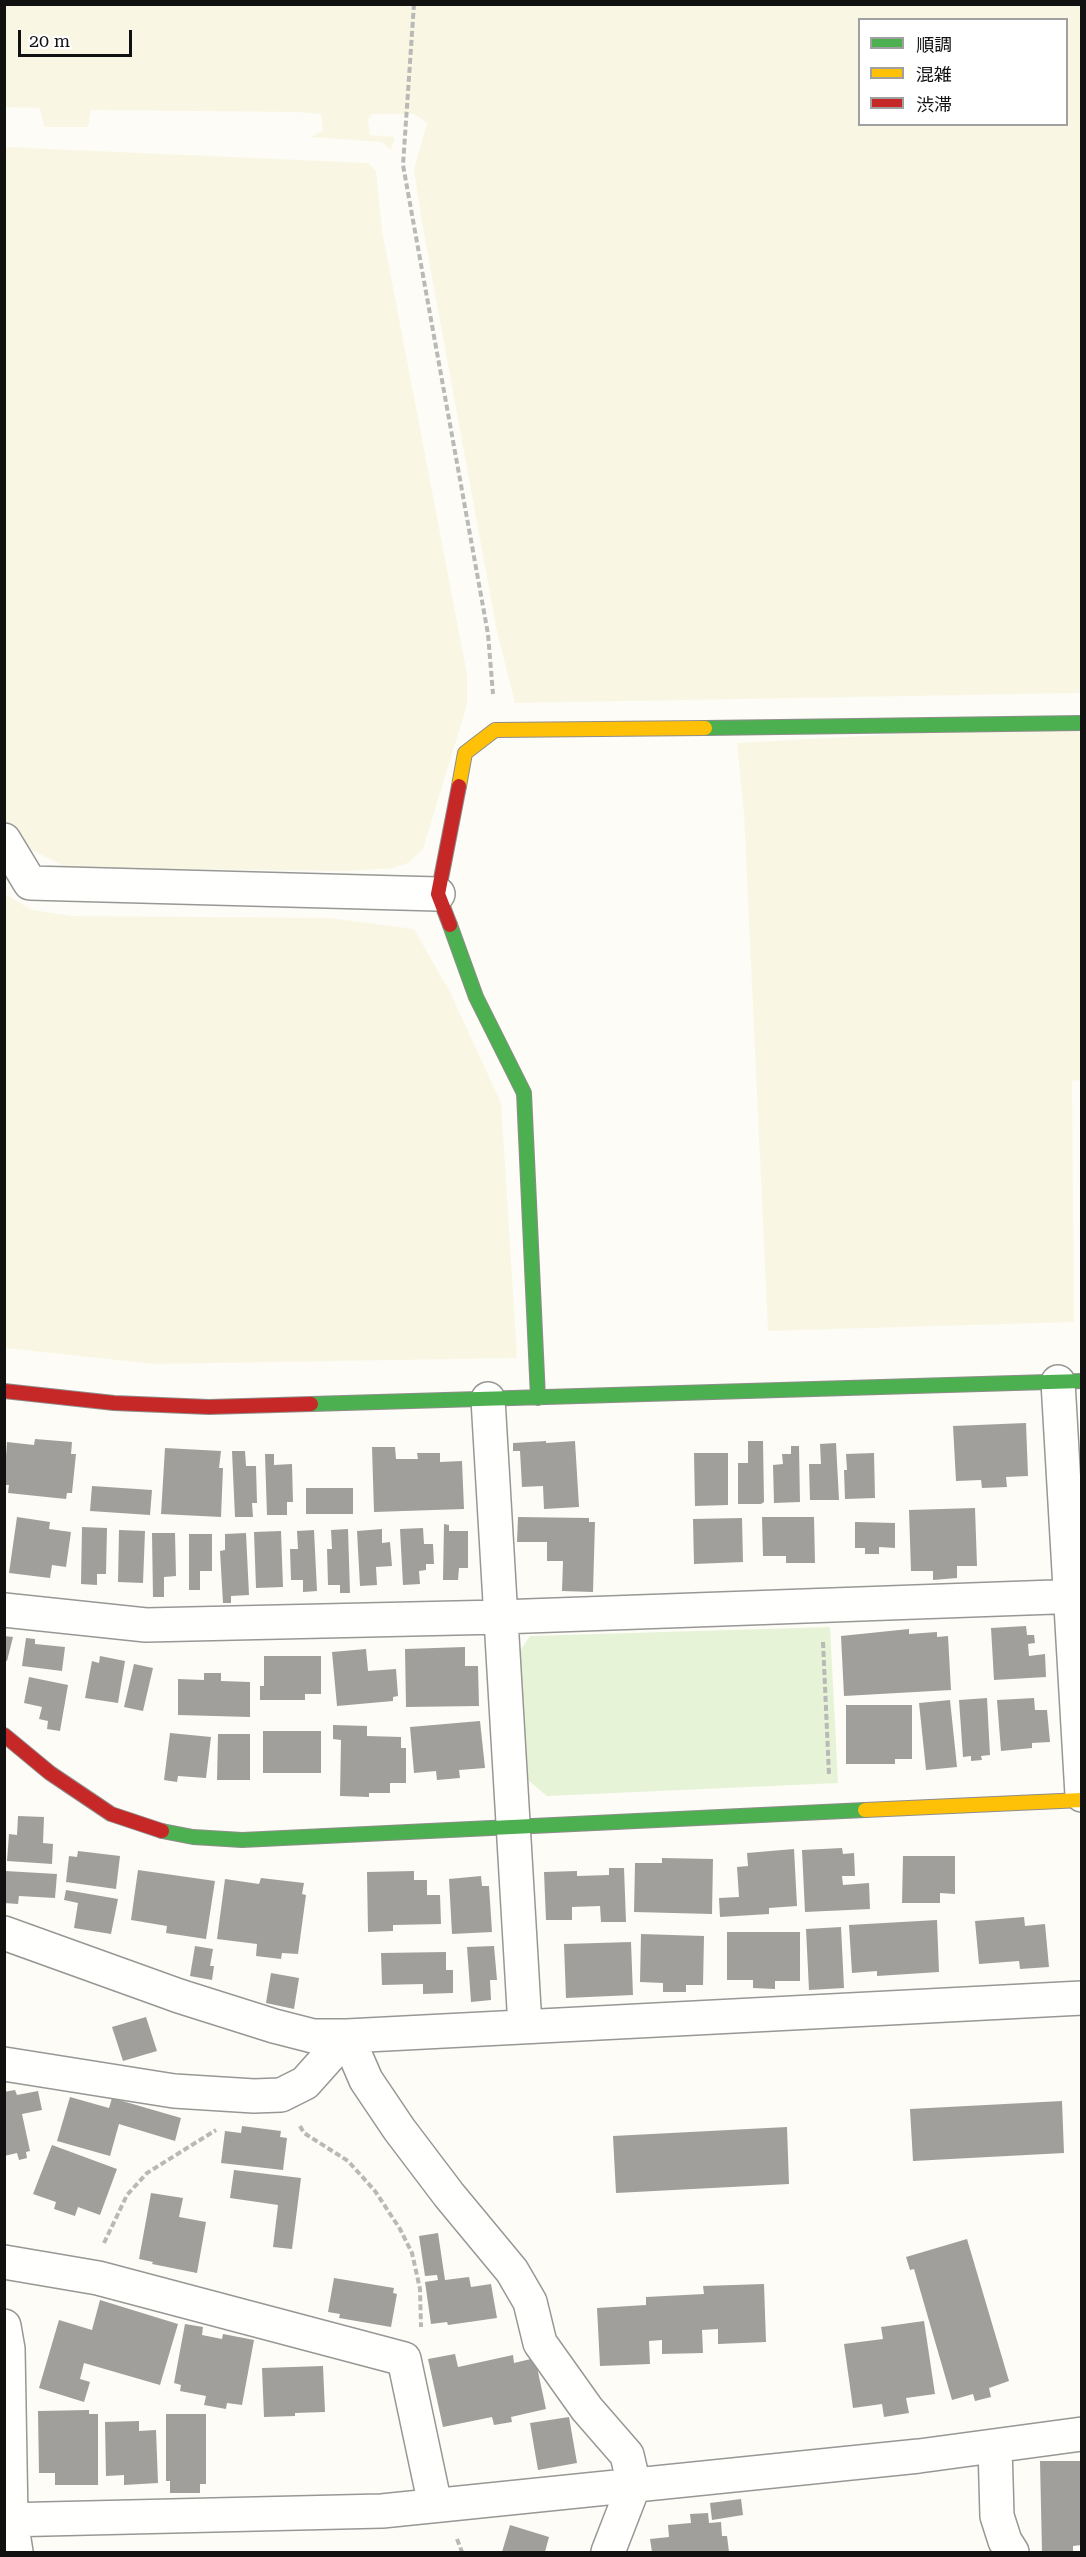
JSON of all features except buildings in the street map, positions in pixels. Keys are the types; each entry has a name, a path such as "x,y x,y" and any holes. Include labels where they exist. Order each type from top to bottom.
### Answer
{"street":[{"path":"538,1398 524,1093 476,997 438,894 465,753 495,730 1082,723"},
{"path":"4,840 30,883 438,894"},
{"path":"4,1391 114,1403 209,1407 1070,1382 1082,1795"},
{"path":"488,1399 525,2026"},
{"path":"4,1610 146,1626 500,1617 1075,1596"},
{"path":"4,1735 50,1773 111,1814 149,1828 193,1837 242,1840 1082,1800"},
{"path":"4,1933 136,1981 312,2036 1082,1998"},
{"path":"4,2064 174,2091 281,2095 305,2083 347,2036"},
{"path":"347,2036 366,2080 399,2129 449,2195 512,2271 530,2302 540,2343 588,2409 627,2455 634,2485 608,2553"},
{"path":"4,2262 88,2276 404,2359 435,2505"},
{"path":"4,2326 8,2349 8,2520 16,2553"},
{"path":"8,2520 382,2511 919,2456 1082,2434"},
{"path":"994,2446 997,2516 1005,2541 1012,2553"}],"path":[{"path":"414,4 403,165 488,634 495,730"},
{"path":"821,1605 830,1812"},
{"path":"88,2276 127,2195 147,2173 214,2133 239,2095"},
{"path":"281,2095 304,2133 348,2161 375,2191 400,2229 412,2253 420,2289 422,2345 404,2359"}],"shaded area":[{"path":"5,4 1081,5 1081,693 515,703 497,632 421,217 414,169 427,123 414,114 372,114 368,120 370,135 395,137 391,150 382,142 310,137 323,131 321,114 91,110 88,127 44,127 40,108 5,107"},
{"path":"5,147 368,163 376,171 382,230 467,674 467,705 423,849 408,863 393,868 350,871 68,868 29,849 5,819"},
{"path":"1081,724 1082,1080 1072,1081 1074,1322 768,1331 744,814 737,743"},
{"path":"5,894 32,910 72,916 330,918 414,929 450,992 501,1103 517,1358 154,1364 5,1348"}],"green space":[{"path":"830,1627 838,1783 547,1796 528,1780 519,1652 530,1636"}],"traffic: fast":[{"path":"705,728 1082,723"},
{"path":"450,925 476,997 524,1093 538,1398"},
{"path":"311,1404 1082,1381"},
{"path":"162,1831 193,1837 242,1840 865,1810"}],"traffic: slow":[{"path":"459,786 465,753 495,730 705,728"},
{"path":"865,1810 1082,1800"}],"traffic: jam":[{"path":"450,925 438,894 459,786"},
{"path":"4,1391 114,1403 209,1407 311,1404"},
{"path":"4,1735 50,1773 111,1814 162,1831"}]}
